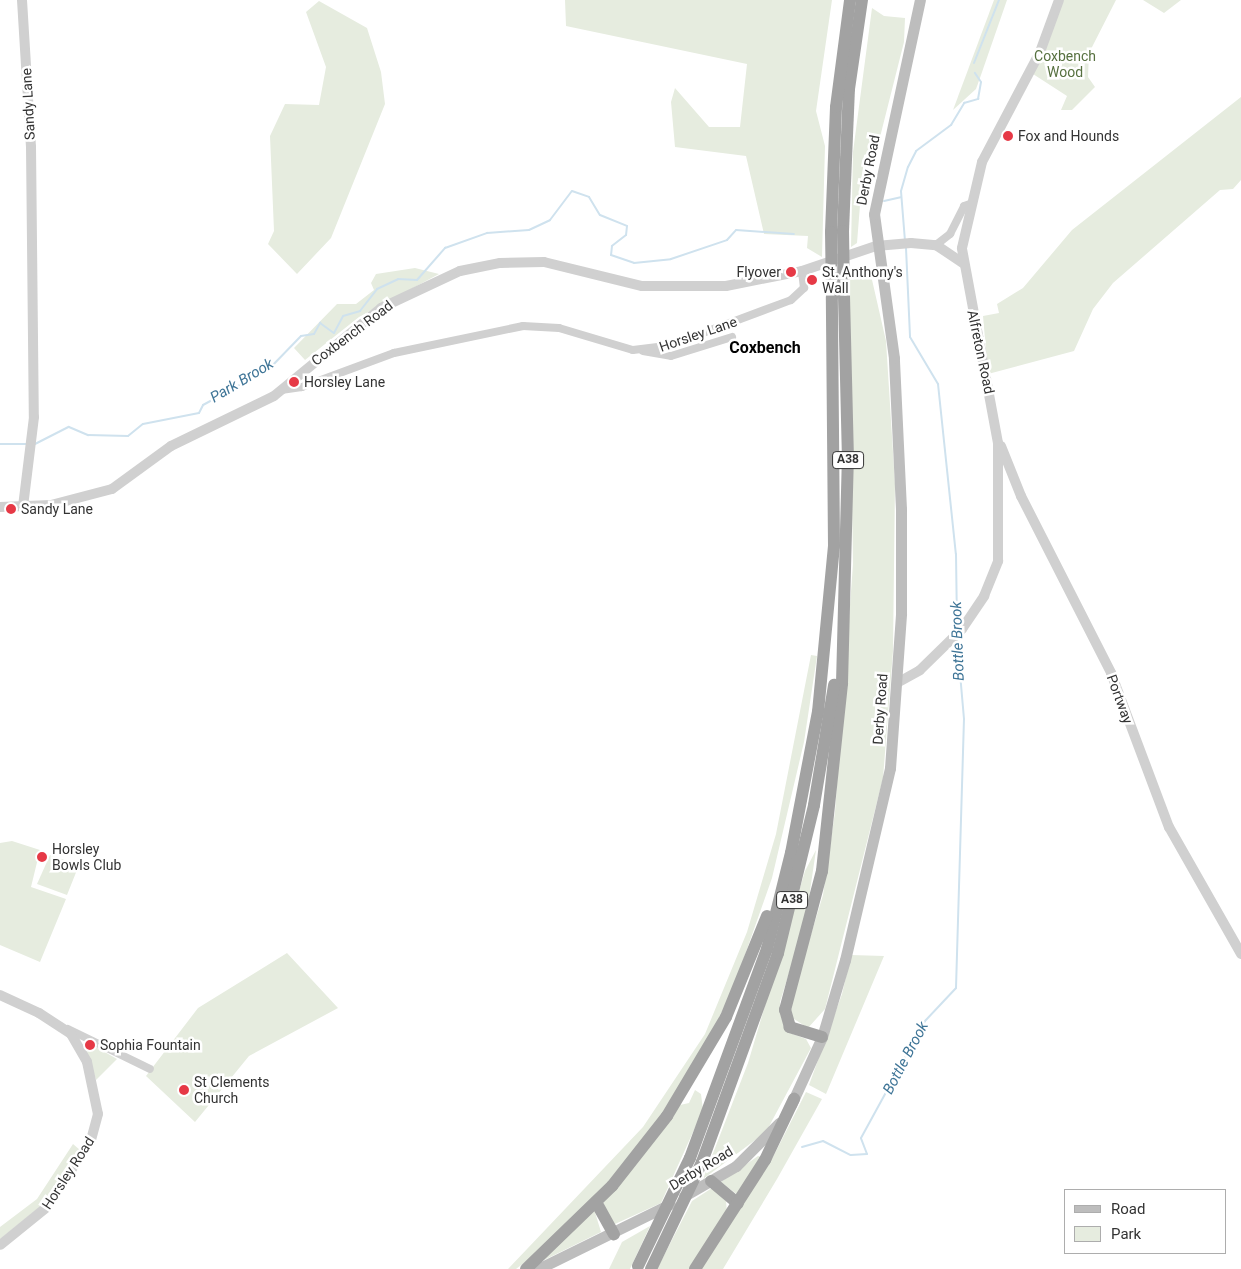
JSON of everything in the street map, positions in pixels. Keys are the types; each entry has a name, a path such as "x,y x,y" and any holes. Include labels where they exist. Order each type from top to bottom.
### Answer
{"highway":[{"name":"A38","path":"696,1160 767,949 791,854 818,712 834,546 838,296 836,107 850,0"},
{"name":"A38","path":"837,231 849,89 862,0"},
{"name":"A38","path":"642,1268 696,1160 754,1028 797,883 824,751 842,626 848,460 838,296"},
{"path":"822,1037 790,1027 785,1010 814,908 827,836 842,683 842,626"},
{"path":"526,1269 596,1202 676,1103 716,1037 745,976 773,896 818,712"},
{"path":"695,1269 738,1204 788,1119 794,1099"},
{"path":"711,1181 738,1204"},
{"path":"596,1202 614,1234"}],"main road":[{"name":"Derby Road","path":"538,1269 614,1234 711,1181 762,1144 794,1099 822,1037 883,810 897,683 902,545 898,426 892,338 876,246 877,188 920,0"}],"street":[{"name":"Sandy Lane","path":"22,0 31,148 34,418 23,507"},
{"name":"Alfreton Road","path":"897,683 920,670 953,641 990,586 1000,531 998,443 963,263 970,204 985,155 1040,52 1058,0"},
{"path":"963,263 936,245 950,234 964,206 970,204"},
{"name":"Coxbench Road","path":"0,507 23,507 78,500 112,488 171,446 282,390 380,308 452,274 484,265 560,264 659,288 726,286 802,272 876,246 936,245"},
{"name":"Horsley Lane","path":"282,390 302,387 394,353 523,326 559,328 643,351 668,346 791,300 804,288 802,272"},
{"path":"643,351 671,356 732,337"},
{"name":"Portway","path":"998,443 1111,673 1169,826 1241,954"},
{"path":"0,995 150,1069"},
{"name":"Horsley Road","path":"0,1245 47,1207 96,1126 97,1096 89,1067 79,1043 66,1029"}],"green space":[{"path":"565,0 832,0 816,111 825,146 822,257 807,248 808,236 764,234 746,156 675,147 671,102 675,88 709,127 740,127 747,64 566,26"},
{"path":"994,0 1007,0 976,89 953,110"},
{"name":"Coxbench Wood","path":"1062,0 1116,0 1089,53 1088,77 1095,87 1072,110 1061,110 1067,96 1033,74"},
{"path":"1143,0 1181,0 1164,13"},
{"path":"319,1 367,28 381,72 385,104 331,238 297,274 268,244 274,231 270,136 285,104 319,105 326,67 306,12"},
{"path":"872,8 884,16 905,18 904,42 877,149 864,155 857,243 851,247 853,152"},
{"path":"1241,97 1241,180 1233,189 1220,190 1113,283 1093,309 1074,351 988,374 983,316 999,313 997,304 1023,288 1072,230"},
{"path":"415,268 439,274 359,317 305,360 294,348 337,304 356,304 374,290 371,283 376,274"},
{"path":"857,268 870,271 886,341 895,484 893,651 883,778 825,1009 808,1028 791,1017 791,1000 823,895 835,812 853,564 849,307 850,272"},
{"path":"811,655 817,656 804,742 772,878 734,986 709,1039 664,1113 619,1171 541,1250 516,1269 508,1269 643,1127 705,1034 747,932 776,834"},
{"path":"12,841 40,850 31,887 66,899 40,962 0,945 0,843"},
{"path":"816,850 806,918 780,1002 781,1017 790,1033 806,1039 811,1048 766,1132 703,1179 748,1063 805,871"},
{"path":"50,855 79,865 67,895 37,884"},
{"path":"287,953 338,1008 249,1056 195,1122 146,1076 198,1008"},
{"path":"851,955 884,956 826,1094 809,1085 842,994"},
{"path":"87,1042 117,1059 96,1080 85,1046"},
{"path":"695,1090 701,1094 703,1110 661,1203 615,1224 605,1215 603,1199 680,1105 689,1103"},
{"path":"806,1092 822,1099 777,1179 723,1269 701,1269 773,1157"},
{"path":"73,1144 80,1150 41,1206 0,1239 0,1227 37,1199"},
{"path":"758,1156 762,1157 739,1196 721,1182"},
{"path":"712,1188 726,1201 727,1213 691,1269 657,1269 692,1201"},
{"path":"594,1209 601,1232 534,1265"},
{"path":"650,1226 630,1269 609,1269 622,1242"}],"waterway":[{"name":"Bottle Brook","path":"974,63 999,0"},
{"name":"Bottle Brook","path":"905,241 901,191 908,167 916,151 951,125 964,103 978,99 981,82 975,73"},
{"name":"Park Brook","path":"35,444 69,427 88,435 128,436 143,424 199,413 203,405 269,369 301,336 314,334 320,323 334,333 343,316 360,311 377,289 398,279 417,280 445,248 487,233 529,230 550,220 572,191 589,197 600,215 627,226 626,235 612,246 611,255 634,263 671,259 727,240 736,230 794,234"},
{"name":"Park Brook","path":"884,201 901,197"},
{"name":"Bottle Brook","path":"906,248 910,337 938,384 956,554 957,629"},
{"name":"Park Brook","path":"0,444 27,444"},
{"name":"Bottle Brook","path":"802,1147 823,1141 851,1155 867,1154 861,1138 925,1021 956,988 964,719 957,639"}],"place":[{"name":"Fox and Hounds","path":"1008,136"},
{"name":"Flyover","path":"791,272"},
{"name":"St. Anthony's Wall","path":"812,280"},
{"name":"Horsley Lane","path":"294,382"},
{"name":"Sandy Lane","path":"11,509"},
{"name":"Horsley Bowls Club","path":"42,857"},
{"name":"Sophia Fountain","path":"90,1045"},
{"name":"St Clements Church","path":"184,1090"}],"district":[{"name":"Coxbench","path":"765,348"}]}
